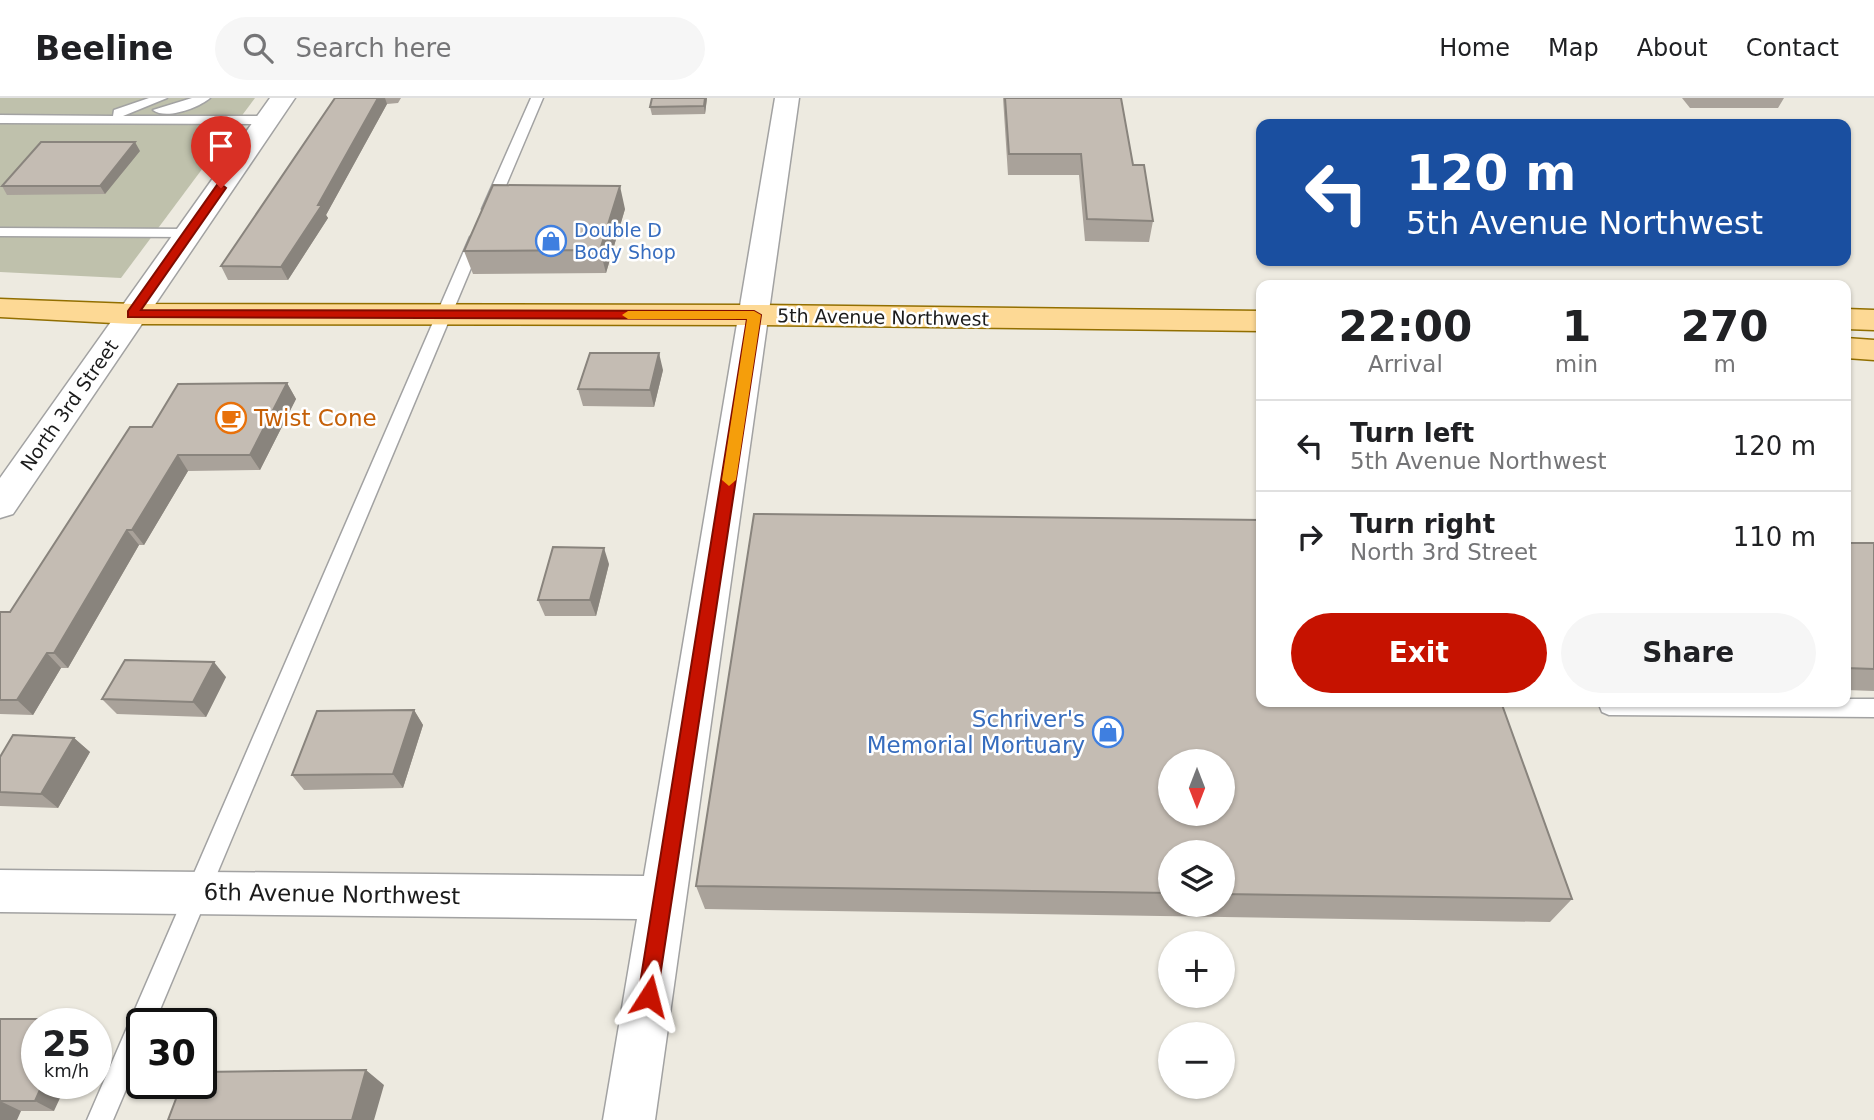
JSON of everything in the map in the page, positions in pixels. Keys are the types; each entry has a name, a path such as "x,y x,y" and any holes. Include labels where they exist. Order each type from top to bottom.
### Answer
{"main road":[{"name":"5th Avenue Northwest","path":"0,308 132,314 754,315 1256,321"},
{"path":"1851,319 1874,320"},
{"path":"1851,348 1874,350"}],"street":[{"path":"629,1120 787,98"},
{"name":"North 3rd Street","path":"0,505 275,109"},
{"name":"6th Avenue Northwest","path":"0,891 664,898"}],"lane":[{"path":"130,111 161,98"},
{"path":"86,119 130,111 177,108 204,98"},
{"path":"100,1120 195,892 537,98"},
{"path":"0,119 86,119 275,109"},
{"path":"0,137 16,119"},
{"path":"0,232 190,233"},
{"path":"1742,707 1874,708"}],"shaded area":[{"path":"0,98 255,98 121,278 0,272"}],"building":[{"path":"335,98 378,98 318,205 322,205 281,267 221,266"},
{"path":"652,98 705,98 704,106 650,107"},
{"path":"1005,98 1121,98 1133,165 1144,165 1153,221 1087,219 1081,154 1009,154"},
{"path":"41,142 135,142 100,186 2,186"},
{"path":"493,185 620,186 600,250 464,251"},
{"path":"590,353 659,353 650,390 578,389"},
{"path":"287,383 250,455 178,455 132,530 127,530 54,653 47,653 17,700 0,700 0,612 10,612 130,427 152,427 178,384"},
{"name":"Schriver's Memorial Mortuary","path":"754,514 1256,520 1256,707 1503,707 1572,899 1235,894 1235,840 1158,840 1158,893 696,886"},
{"path":"1851,543 1874,543 1874,669 1851,668"},
{"path":"553,547 604,548 590,600 538,600"},
{"path":"125,660 214,662 193,702 102,699"},
{"path":"414,710 393,774 292,775 317,711"},
{"path":"13,735 74,738 41,794 0,792 0,757"},
{"path":"0,1019 21,1019 21,1099 36,1099 0,1101"},
{"path":"366,1070 352,1120 168,1120 176,1099 217,1099 217,1072"}],"slow traffic":[{"path":"628,315 754,315 729,480"}],"place":[{"name":"Double D Body Shop","path":"551,241"},
{"name":"Twist Cone","path":"231,418"},
{"name":"Schriver's Memorial Mortuary","path":"1108,732"}],"route":[{"path":"221,188 132,314 754,315 649,996"}]}
